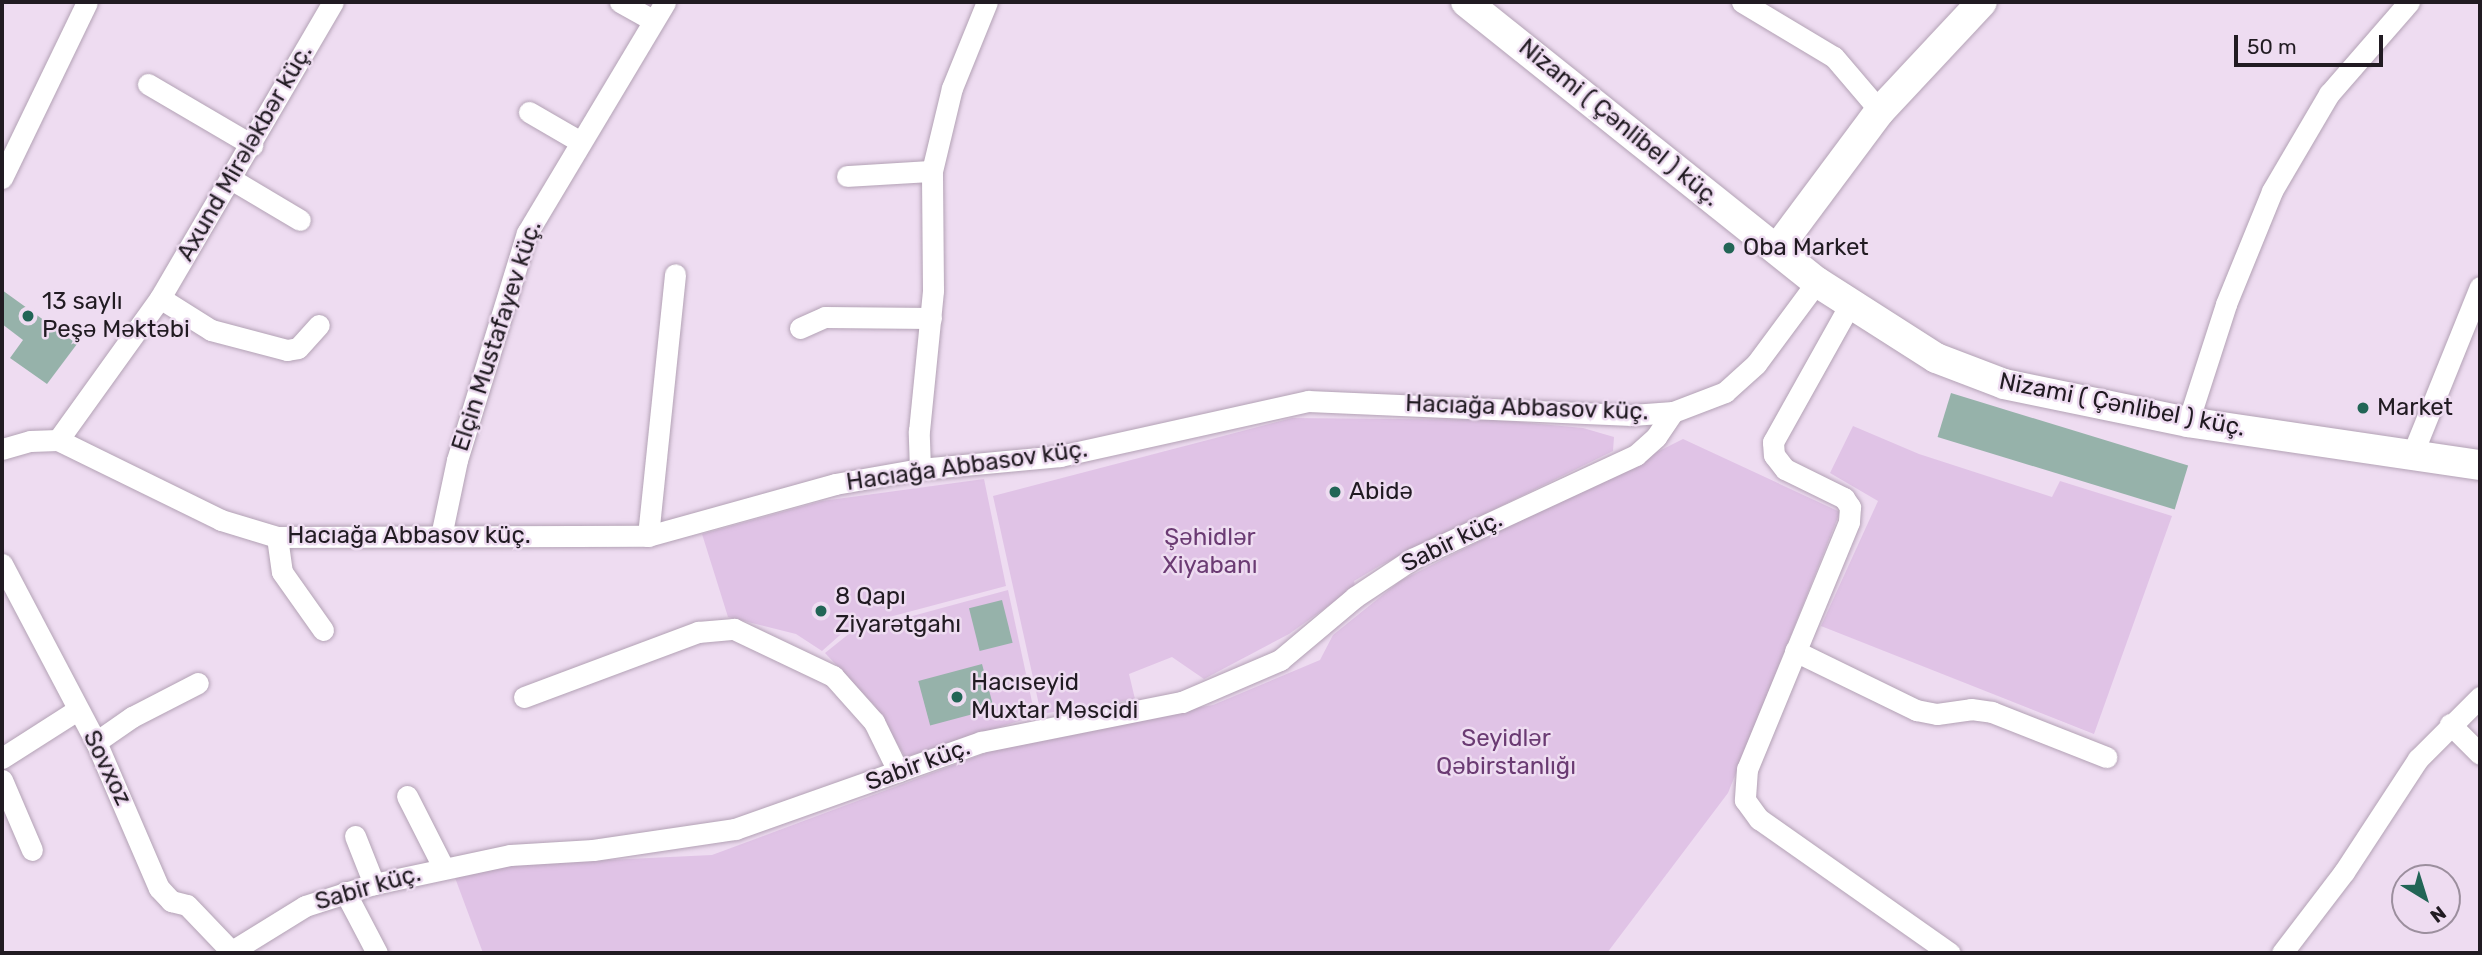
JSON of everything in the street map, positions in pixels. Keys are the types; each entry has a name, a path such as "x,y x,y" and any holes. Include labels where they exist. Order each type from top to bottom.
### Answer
{"main road":[{"name":"Nizami ( Çənlibel ) küç.","path":"1466,2 1849,306 1899,338 1977,376 2189,422 2480,465"},
{"path":"1777,249 1880,111 1982,2"}],"street":[{"path":"2,178 87,2"},
{"name":"Axund Mirələkbər küç.","path":"58,440 160,298 252,145 333,2"},
{"path":"620,2 652,20"},
{"name":"Elçin Mustafayev küç.","path":"440,537 457,460 527,233 579,141 665,2"},
{"path":"920,469 919,430 931,318 932,171 952,88 987,2"},
{"path":"1742,2 1833,57 1880,111"},
{"path":"2189,422 2226,304 2272,191 2329,94 2409,2"},
{"path":"148,84 252,145"},
{"path":"529,112 579,141"},
{"path":"846,176 932,171"},
{"path":"231,180 300,219"},
{"path":"648,536 675,274"},
{"name":"Hacıağa Abbasov küç.","path":"58,440 221,520 277,537 648,536 835,484 920,469 1060,456 1308,401 1632,415 1673,412 1725,392 1756,364 1817,282"},
{"path":"2412,455 2480,287"},
{"path":"160,298 211,330 287,350 298,348 319,325"},
{"path":"1849,306 1773,442 1774,455 1785,469 1844,498 1850,507 1849,522 1747,769 1745,800 1759,819 1951,953"},
{"path":"800,328 825,317 931,318"},
{"name":"Sabir küç.","path":"230,952 305,906 374,884 443,867 735,829 898,771 1021,732 1164,707 1256,673 1412,559 1636,455 1656,438 1673,412"},
{"path":"2,449 30,441 58,440"},
{"path":"277,537 282,572 323,630"},
{"name":"Sovxoz","path":"2,564 96,742 159,888 171,901 187,905 230,952"},
{"path":"524,697 698,632 734,629 832,676 874,722 898,771"},
{"path":"1795,651 1916,710 1937,714 1970,709 1992,712 2106,757"},
{"path":"96,742 132,717 198,683"},
{"path":"2282,953 2344,872 2418,759 2450,724 2480,698"},
{"path":"2,758 77,709"},
{"path":"2450,724 2480,754"},
{"path":"2,780 32,850"},
{"path":"407,796 443,867"},
{"path":"355,836 374,884"},
{"path":"345,892 377,953"}],"green space":[{"name":"Şəhidlər Xiyabanı","path":"1292,418 1499,420 1583,428 1614,437 1613,451 1381,565 1354,581 1355,587 1289,634 1204,679 1172,657 1129,674 1135,699 1041,714 993,496"},
{"path":"1853,426 1919,454 2052,497 2060,481 2172,516 2094,734 1821,626 1878,501 1830,473"},
{"name":"Seyidlər Qəbirstanlığı","path":"1683,439 1840,512 1728,793 1607,953 483,953 454,875 503,865 712,855 1037,734 1213,705 1320,660 1333,635 1400,581"},
{"path":"984,479 1006,586 848,628 822,651 796,634 728,617 702,534 822,501"},
{"path":"1008,590 1035,716 905,757 875,706 825,653 850,633"}],"building":[{"path":"2,290 77,344 47,384 10,358 23,340 2,324"},
{"path":"1951,393 2188,466 2175,509 1938,437"},
{"path":"1002,600 1013,643 980,651 969,608"},
{"path":"982,664 994,708 930,726 918,681"}],"place":[{"name":"Oba Market","path":"1729,248"},
{"name":"13 saylı Peşə Məktəbi","path":"28,316"},
{"name":"Market","path":"2363,408"},
{"name":"Abidə","path":"1335,492"},
{"name":"8 Qapı Ziyarətgahı","path":"821,611"},
{"name":"Hacıseyid Muxtar Məscidi","path":"957,697"}]}
